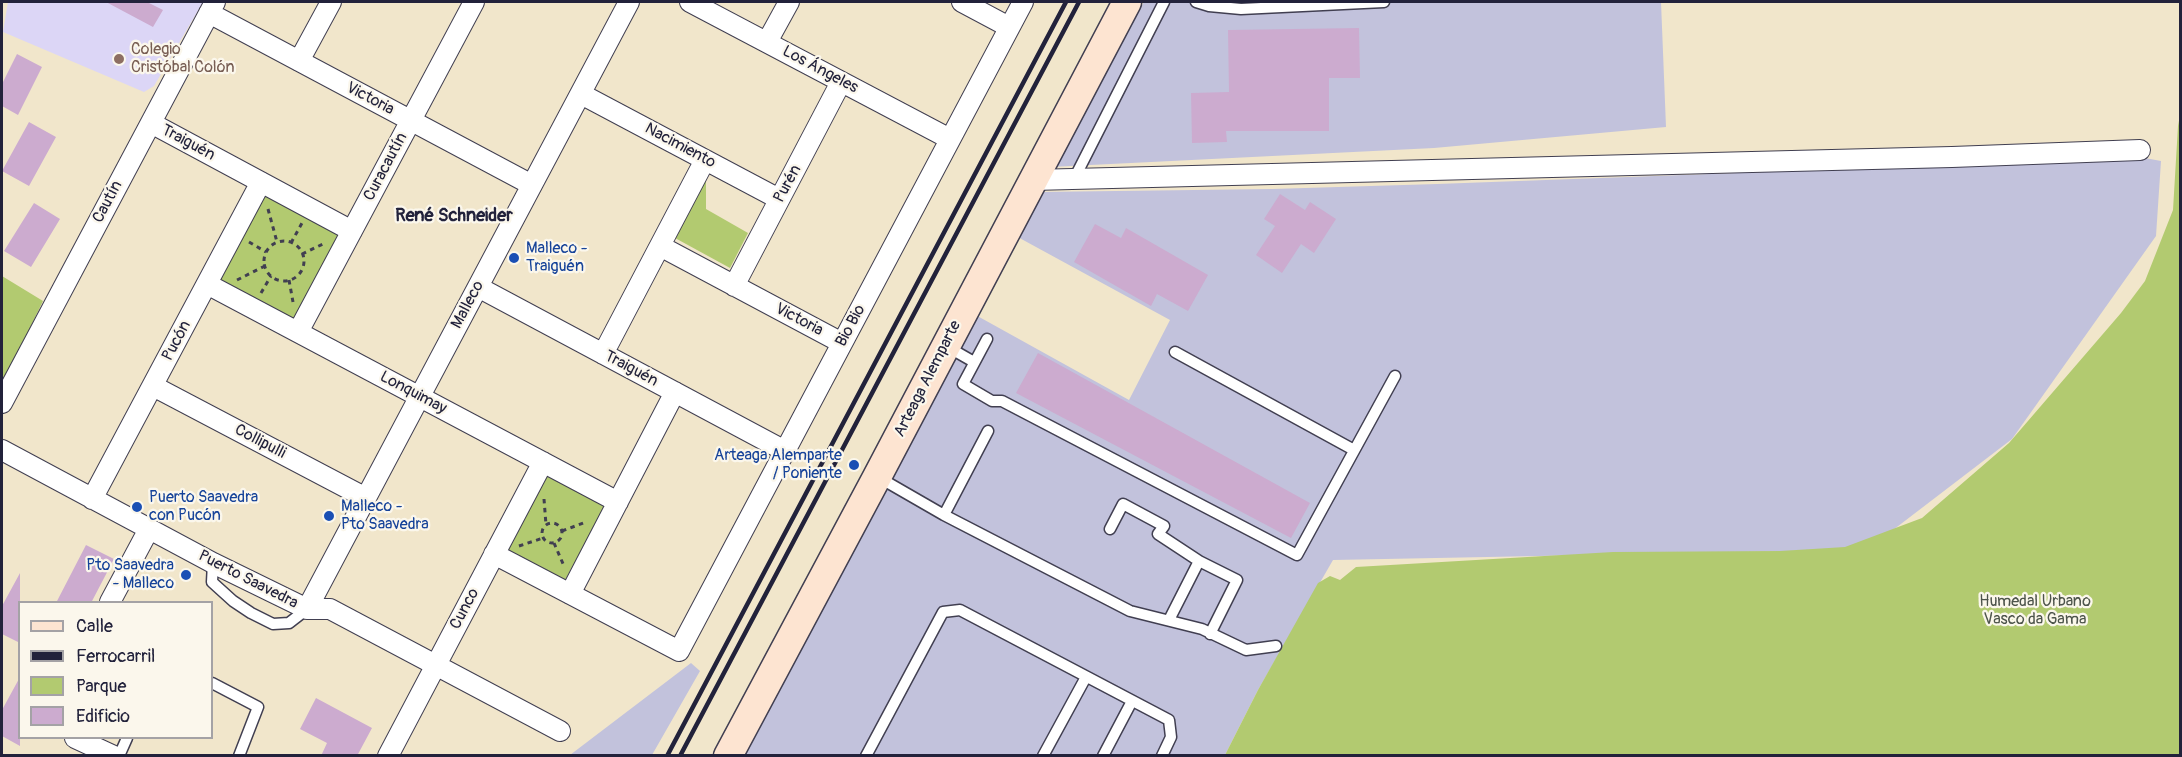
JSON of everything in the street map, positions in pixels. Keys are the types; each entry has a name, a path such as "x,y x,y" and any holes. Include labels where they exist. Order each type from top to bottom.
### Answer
{"main road":[{"name":"Arteaga Alemparte","path":"728,756 1126,2"}],"street":[{"path":"299,61 331,2"},
{"name":"Curacautín","path":"298,332 474,2"},
{"name":"Malleco","path":"307,609 629,2"},
{"name":"Los Ángeles","path":"690,2 950,139"},
{"path":"767,42 789,2"},
{"path":"962,2 1009,27"},
{"name":"Bio Bio","path":"570,594 680,651 1023,2"},
{"name":"Victoria","path":"212,7 299,61 532,185"},
{"name":"Cautín","path":"2,403 212,7"},
{"name":"Purén","path":"734,286 841,82"},
{"name":"Nacimiento","path":"580,94 779,199"},
{"name":"Traiguén","path":"151,123 352,231"},
{"path":"1032,180 1952,157 2140,150"},
{"path":"603,354 705,160"},
{"name":"Pucón","path":"92,499 153,386 212,287 261,182"},
{"name":"Victoria","path":"660,246 842,343"},
{"name":"Lonquimay","path":"212,287 618,502"},
{"name":"Traiguén","path":"478,287 785,451"},
{"name":"Collipulli","path":"153,386 366,498"},
{"path":"494,554 570,594 675,392"},
{"name":"Puerto Saavedra","path":"2,450 213,563 307,609 330,609 560,731"},
{"name":"Cunco","path":"388,756 543,462"},
{"path":"111,601 149,529"},
{"path":"77,739 112,755"}],"lane":[{"path":"1074,179 1164,2"},
{"path":"1196,2 1209,6 1241,9 1384,2"},
{"path":"987,339 963,384 992,401 1002,401 1297,555 1395,376"},
{"path":"946,346 974,362"},
{"path":"1175,352 1353,450"},
{"path":"944,515 988,431"},
{"path":"877,477 944,515 1130,611 1202,629 1246,650 1276,646"},
{"path":"1110,529 1123,504 1164,526 1158,534 1199,561 1237,580 1210,634"},
{"path":"1169,620 1199,561"},
{"path":"213,563 212,582 233,601 258,617 273,624 288,623 307,609"},
{"path":"866,756 943,612 960,610 1169,720 1171,737 1162,756"},
{"path":"1043,756 1086,676"},
{"path":"213,684 258,706 239,756"},
{"path":"1103,756 1131,700"},
{"path":"112,755 126,739"}],"path":[{"path":"261,182 277,242"},
{"path":"288,241 299,248 303,267 295,277 283,280 271,276 265,266 269,246 277,242 288,241"},
{"path":"212,287 265,266"},
{"path":"549,523 556,523 561,528 562,534 557,542 548,542 543,538 542,531 549,523"}],"shaded area":[{"name":"Colegio Cristóbal Colón","path":"8,2 203,2 154,86 144,92 3,32"},
{"path":"1144,2 1661,2 1666,127 1434,148 1050,167"},
{"path":"2145,158 2161,161 2156,236 2012,439 1893,530 1847,550 1333,560 1258,690 1225,755 745,756 972,313 1129,400 1170,320 1014,235 1038,192 1437,184"},
{"path":"691,663 700,671 652,755 570,755"}],"green space":[{"name":"Humedal Urbano Vasco da Gama","path":"2180,115 2180,755 1225,755 1258,690 1318,583 1330,576 1340,580 1356,567 1613,552 1780,551 1845,547 1922,518 2009,443 2121,313 2145,281 2173,210"},
{"path":"706,179 706,209 748,233 730,268 675,238"},
{"path":"262,194 341,237 296,321 217,278"},
{"path":"2,276 43,301 2,386"},
{"path":"541,468 607,503 564,582 500,549"}],"building":[{"path":"106,2 147,2 163,10 153,27"},
{"path":"1359,28 1360,78 1329,78 1329,131 1226,131 1227,142 1192,143 1191,93 1229,92 1228,30"},
{"path":"17,54 42,67 18,115 2,106 2,84"},
{"path":"29,122 56,137 29,186 2,171"},
{"path":"1280,194 1305,210 1310,202 1336,219 1314,253 1301,244 1282,273 1256,255 1275,226 1264,219"},
{"path":"34,203 60,219 31,267 4,251"},
{"path":"1095,224 1121,238 1126,228 1208,275 1188,311 1157,294 1151,306 1074,262"},
{"path":"1038,353 1310,503 1291,538 1016,393"},
{"path":"86,545 114,559 92,601 57,601"},
{"path":"20,573 18,642 2,634 2,606"},
{"path":"18,681 20,746 2,736 2,710"},
{"path":"316,698 372,728 357,756 321,756 327,743 300,729"}],"railway":[{"path":"667,756 1066,2"},
{"path":"680,756 1079,2"}],"place":[{"name":"Colegio Cristóbal Colón","path":"119,59"},
{"name":"Malleco - Traiguén","path":"514,258"},
{"name":"Arteaga Alemparte / Poniente","path":"854,465"},
{"name":"Puerto Saavedra con Pucón","path":"137,507"},
{"name":"Malleco - Pto Saavedra","path":"329,516"},
{"name":"Pto Saavedra - Malleco","path":"186,575"}],"district":[{"name":"René Schneider","path":"454,216"}]}
